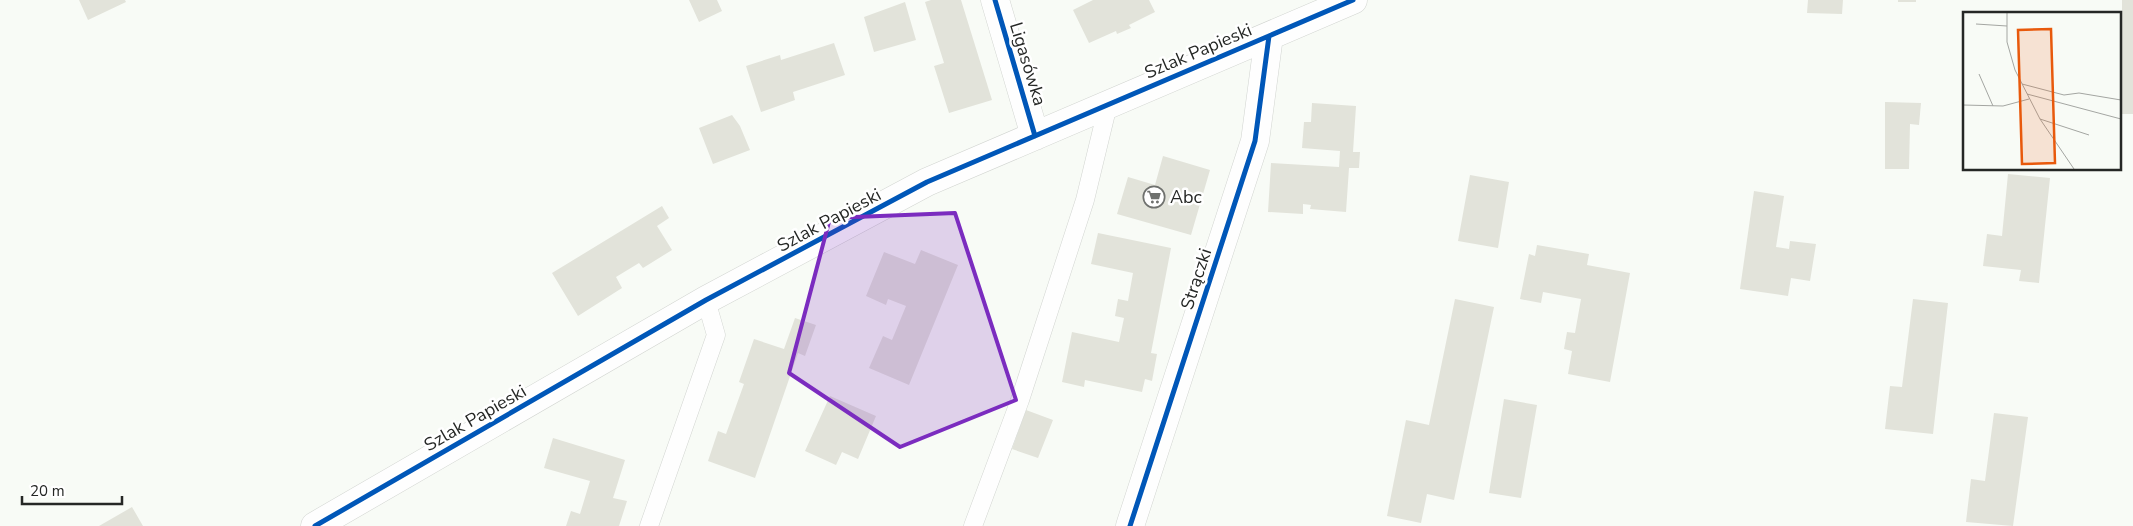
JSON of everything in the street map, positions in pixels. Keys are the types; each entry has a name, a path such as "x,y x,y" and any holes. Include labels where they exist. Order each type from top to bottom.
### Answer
{"street":[{"name":"Ligasówka","path":"995,0 1035,136"},
{"name":"Szlak Papieski","path":"315,526 706,300 927,182 1353,0"},
{"name":"Strączki","path":"1130,526 1255,141 1269,36"}],"lane":[{"path":"972,526 1020,400 1085,200 1108,105"},
{"path":"649,526 716,335 706,300"}],"highlighted area":[{"path":"955,213 1016,400 900,447 789,373 830,218"}],"building":[{"path":"79,0 125,0 126,2 88,20"},
{"path":"689,0 717,0 722,11 699,22"},
{"path":"931,0 961,0 992,100 949,113 934,66 944,63 925,2"},
{"path":"1093,0 1149,0 1155,12 1129,25 1131,28 1117,34 1116,31 1089,43 1073,10"},
{"path":"1808,0 1843,0 1842,14 1807,13"},
{"path":"1898,0 1916,0 1916,2 1898,2"},
{"path":"2122,0 2133,0 2133,114 2120,114 2120,20 2122,20"},
{"path":"905,2 916,40 874,52 864,17"},
{"path":"834,43 845,75 793,92 795,100 761,112 746,66 780,55 781,60"},
{"path":"1885,102 1921,103 1919,125 1910,124 1909,169 1885,169"},
{"path":"1312,103 1356,106 1353,152 1360,152 1359,168 1349,168 1346,212 1310,209 1311,205 1303,204 1303,214 1268,212 1271,163 1339,167 1340,151 1302,148 1304,122 1311,122"},
{"path":"732,115 740,126 750,150 713,164 699,128"},
{"path":"1163,156 1210,170 1191,235 1117,214 1128,177 1155,185"},
{"path":"2008,174 2050,178 2039,283 2019,281 2021,270 1983,266 1987,234 2002,236"},
{"path":"1470,175 1509,182 1498,248 1458,241"},
{"path":"1754,191 1784,196 1776,247 1789,249 1790,241 1816,244 1810,281 1791,278 1788,296 1740,289"},
{"path":"662,206 669,218 657,226 672,250 643,268 639,263 616,277 622,288 578,316 552,273"},
{"path":"1098,233 1171,248 1151,353 1157,354 1152,381 1145,379 1142,392 1085,380 1084,387 1062,382 1072,332 1119,342 1124,318 1115,316 1118,299 1128,301 1133,273 1091,264"},
{"path":"1537,245 1589,254 1587,265 1630,273 1610,382 1568,374 1572,351 1564,349 1567,332 1575,333 1581,299 1543,292 1541,303 1520,299 1529,254 1535,256"},
{"path":"921,250 958,265 909,385 869,368 883,336 892,340 906,306 888,299 886,305 866,296 884,252 915,264"},
{"path":"1455,299 1494,307 1454,500 1427,494 1421,523 1387,516 1406,420 1429,425"},
{"path":"1913,299 1948,303 1933,434 1885,429 1890,386 1902,387"},
{"path":"795,318 816,325 805,356 798,353 755,478 708,461 718,431 726,434 744,384 739,382 754,339 784,349"},
{"path":"830,396 876,416 858,459 842,452 836,465 805,451"},
{"path":"1504,399 1537,405 1521,498 1489,493"},
{"path":"1026,410 1053,420 1038,458 1012,449"},
{"path":"1994,413 2028,417 2013,526 1966,522 1971,479 1985,481"},
{"path":"553,438 625,460 613,498 627,501 619,526 566,526 571,511 580,514 590,481 544,468"},
{"path":"132,507 143,526 99,526"}],"cycle path":[{"path":"995,0 1035,136"},
{"path":"315,526 706,300 927,182 1353,0"},
{"path":"1130,526 1255,141 1269,36"}],"place":[{"name":"Abc","path":"1154,197"}]}
